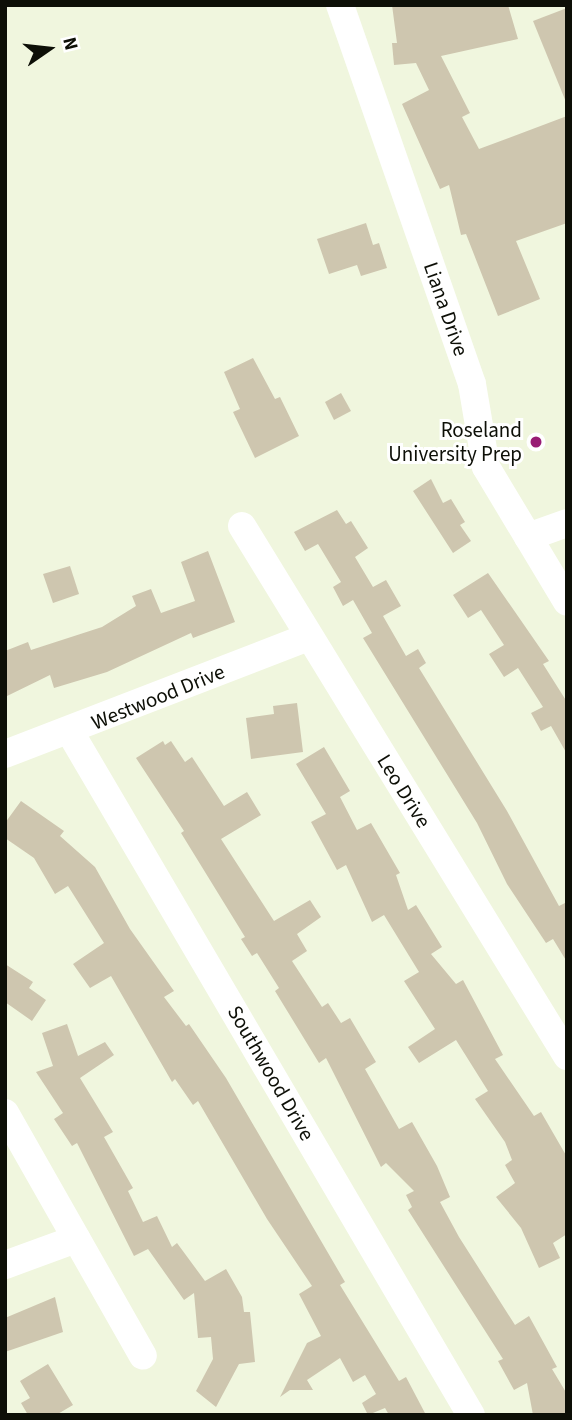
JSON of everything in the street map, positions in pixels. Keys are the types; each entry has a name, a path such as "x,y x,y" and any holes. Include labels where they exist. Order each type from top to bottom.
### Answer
{"street":[{"name":"Liana Drive","path":"340,5 472,384 486,467 567,602"},
{"path":"528,537 567,523"},
{"name":"Leo Drive","path":"242,526 567,1056"},
{"name":"Westwood Drive","path":"5,754 70,732 309,637"},
{"name":"Southwood Drive","path":"70,732 471,1415"},
{"path":"5,1113 143,1356"},
{"path":"5,1265 76,1239"}],"building":[{"path":"392,5 508,5 518,39 441,56 470,113 462,117 479,149 567,116 567,223 516,241 540,299 498,316 466,234 461,235 449,185 440,189 402,104 429,90 416,63 394,65 392,43 397,43"},
{"path":"567,8 567,101 566,102 533,21"},
{"path":"366,223 373,245 379,243 387,268 361,276 357,265 329,274 317,239"},
{"path":"253,358 275,399 280,397 299,436 255,458 233,412 240,409 224,372"},
{"path":"341,393 351,411 334,420 325,402"},
{"path":"431,479 443,503 451,499 465,522 460,525 471,541 453,553 413,491"},
{"path":"337,510 346,524 351,521 368,548 355,557 373,587 386,580 401,606 383,616 406,656 418,649 426,663 419,668 507,811 559,906 567,902 567,962 553,939 546,943 507,884 477,823 363,638 372,633 353,600 343,606 333,587 341,582 318,544 305,551 294,532"},
{"path":"208,551 235,622 193,638 191,633 107,672 54,688 50,675 5,697 5,651 28,642 31,650 102,627 136,606 132,596 151,589 161,613 195,601 181,562"},
{"path":"70,566 79,594 53,603 43,574"},
{"path":"488,573 549,661 543,664 567,702 567,754 551,726 541,731 531,713 543,707 518,668 504,677 489,654 504,645 481,610 468,618 453,595"},
{"path":"297,703 303,752 251,759 246,718 274,714 273,706"},
{"path":"163,741 165,745 171,741 185,762 192,757 224,806 247,792 261,815 221,839 274,921 310,900 321,917 297,934 307,951 292,961 322,1007 328,1003 341,1023 350,1018 376,1062 365,1069 399,1129 412,1122 437,1166 450,1197 440,1202 459,1237 515,1325 529,1316 557,1367 552,1369 567,1394 567,1415 533,1415 527,1383 514,1390 498,1361 503,1359 408,1210 412,1207 406,1195 414,1191 386,1163 381,1167 326,1058 319,1063 275,991 279,988 257,953 252,956 241,939 245,937 181,833 184,831 136,758"},
{"path":"324,747 350,791 340,797 357,830 371,823 400,873 396,875 408,910 416,905 442,947 431,954 456,984 463,980 503,1055 495,1059 534,1116 541,1112 567,1157 567,1234 553,1243 560,1258 539,1268 521,1228 496,1197 515,1183 505,1165 512,1160 505,1142 475,1099 488,1091 456,1040 419,1063 408,1047 435,1029 404,981 419,972 384,915 372,922 346,865 337,870 311,822 326,814 296,764"},
{"path":"21,801 64,831 60,836 95,867 130,929 174,991 164,997 186,1026 189,1024 226,1078 345,1282 340,1285 399,1381 406,1377 426,1415 389,1415 385,1408 368,1415 362,1403 376,1394 365,1375 353,1382 340,1358 307,1380 313,1390 290,1390 280,1397 307,1343 321,1336 299,1294 312,1286 267,1219 198,1101 193,1105 175,1079 172,1082 111,976 90,988 73,964 104,943 68,886 55,894 34,858 5,838 5,823"},
{"path":"5,964 33,982 29,988 46,1000 32,1021 5,1002"},
{"path":"67,1024 78,1056 105,1042 114,1055 80,1078 113,1132 104,1137 133,1188 128,1191 143,1222 157,1216 172,1247 177,1243 205,1281 226,1269 242,1297 244,1312 250,1312 255,1362 239,1364 216,1407 196,1391 213,1359 211,1337 198,1338 194,1293 184,1300 148,1249 134,1256 77,1143 72,1146 54,1119 63,1113 36,1072 53,1066 42,1033"},
{"path":"55,1297 63,1332 5,1352 5,1318"},
{"path":"48,1364 73,1405 56,1415 28,1415 21,1403 30,1398 20,1381"}],"place":[{"name":"Roseland University Prep","path":"536,442"}]}
